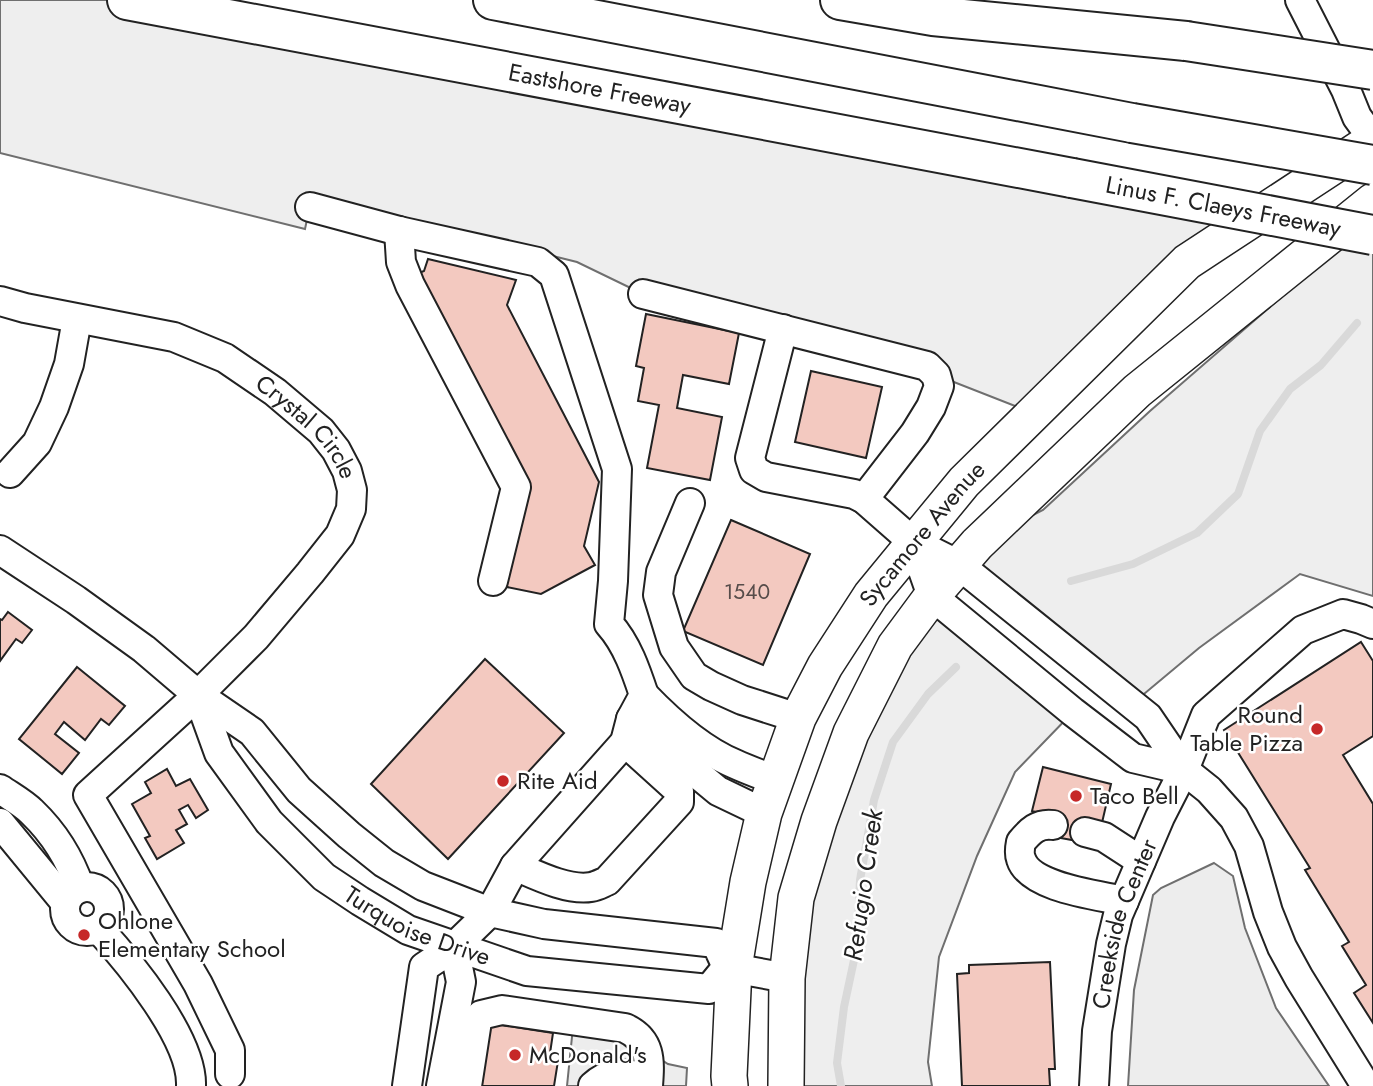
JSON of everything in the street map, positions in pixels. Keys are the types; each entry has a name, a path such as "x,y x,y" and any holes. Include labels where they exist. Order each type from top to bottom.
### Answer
{"highway":[{"name":"Eastshore Freeway","path":"127,0 1072,178"},
{"path":"493,0 1132,123 1373,165"},
{"path":"840,0 933,16 1186,41 1373,70"},
{"name":"Linus F. Claeys Freeway","path":"1072,178 1373,235"}],"main road":[{"name":"Sycamore Avenue","path":"730,1086 731,967 764,813 798,718 825,666 864,605 964,482 1188,262 1373,140"},
{"name":"Sycamore Avenue","path":"786,1086 788,978 796,898 819,821 851,733 895,646 932,596 977,544 1137,391 1373,201"}],"street":[{"path":"1300,0 1357,117 1373,140"},
{"path":"310,207 399,231 538,262 554,275 617,469 609,624 619,635 638,677 633,719 515,866 490,912 454,947 424,967 407,1086"},
{"path":"399,231 401,262 410,285 516,487 493,581"},
{"path":"643,294 928,366 936,375 939,386 931,407 915,433 864,499"},
{"name":"Crystal Circle","path":"0,301 174,337 225,358 275,392 321,431 336,450 347,471 352,490 351,509 340,535 256,637 198,695 88,795 198,984 230,1050 230,1074"},
{"path":"10,473 37,443 54,407 69,364 77,319"},
{"path":"783,329 750,458 754,470 766,477 854,494 864,499 913,542 959,565 1148,717 1184,770 1209,790 1234,818 1250,846 1268,912 1282,947 1298,978 1366,1086"},
{"path":"690,503 662,572 658,596 674,647 694,676 711,686 742,700 798,718"},
{"path":"913,542 932,596 1133,758 1184,770"},
{"name":"Turquoise Drive","path":"0,550 144,649 198,695 252,732 299,790 384,863 422,886 490,912 544,924 716,943 731,967 709,989 527,971 408,930 324,877 269,822 219,753 198,695"},
{"name":"Creekside Center","path":"1094,1086 1099,1018 1118,915 1206,715 1303,630 1343,614 1373,624"},
{"path":"633,719 669,721 733,764 775,780"},
{"path":"633,719 718,791 764,813"},
{"path":"515,866 550,881 576,887 591,887 607,881 679,802 679,790 633,719"},
{"path":"0,789 31,810 62,848 73,869 73,895"},
{"path":"0,823 73,895"},
{"path":"1053,825 1044,824 1034,828 1021,842 1021,860 1030,871 1058,886 1124,901"},
{"path":"1085,832 1104,837 1141,861"},
{"path":"73,895 91,887 100,891 107,900 106,921 98,928 167,1015 185,1054 191,1086"},
{"path":"441,1086 461,982 454,947"},
{"path":"731,967 788,978"},
{"path":"467,1086 477,1021 481,1015 502,1010 625,1028 636,1033 643,1040 648,1074 614,1074 605,1076 593,1086"}],"shaded area":[{"path":"0,0 127,0 1252,212 1033,413 936,375 643,294 577,262 312,196 305,229 0,153"},
{"path":"1345,242 1373,250 1373,596 1300,574 1199,648 1132,704 959,565 977,544 1043,510 1150,411"},
{"path":"932,596 1073,712 1015,772 977,856 939,957 928,1062 932,1086 786,1086 819,821"},
{"path":"1214,863 1233,876 1245,928 1276,1008 1329,1086 1128,1086 1134,990 1153,895 1161,888"},
{"path":"573,1027 624,1036 668,1064 687,1068 686,1086 567,1086"}],"building":[{"path":"428,259 516,280 507,305 599,482 584,546 595,565 541,594 502,586 523,489 414,275 424,271"},
{"path":"646,314 739,333 729,384 683,375 677,408 722,417 710,480 647,468 659,405 638,401 644,368 636,366"},
{"path":"811,371 882,387 866,458 795,442"},
{"path":"731,520 810,554 763,665 683,631"},
{"path":"8,612 32,630 22,643 16,639 0,661 0,619"},
{"path":"1361,642 1373,661 1373,736 1343,755 1373,804 1373,1023 1354,993 1366,985 1342,946 1349,942 1305,870 1310,868 1224,730"},
{"path":"485,659 564,733 448,859 371,784"},
{"path":"77,667 125,706 109,725 101,719 85,740 64,722 55,734 79,753 62,774 19,739"},
{"path":"1043,767 1111,784 1101,827 1076,821 1072,840 1055,837 1059,818 1032,811"},
{"path":"167,769 176,786 190,779 208,810 196,818 188,805 179,810 187,824 176,830 184,843 157,859 145,838 150,836 132,804 151,793 145,782"},
{"path":"1050,962 1055,1069 1049,1069 1050,1086 962,1086 957,974 969,973 969,965"},
{"name":"McDonald's","path":"488,1023 553,1033 549,1060 558,1061 554,1086 475,1086"}],"waterway":[{"name":"Refugio Creek","path":"1071,581 1133,564 1197,533 1238,494 1260,431 1290,389 1321,365 1357,323"},
{"name":"Refugio Creek","path":"841,1086 837,1063 844,1007 857,946 860,880 874,800 893,742 928,694 956,667"}],"place":[{"name":"Round Table Pizza","path":"1317,729"},
{"name":"Rite Aid","path":"503,781"},
{"name":"Taco Bell","path":"1076,796"},
{"name":"Ohlone Elementary School","path":"84,935"},
{"name":"McDonald's","path":"515,1055"}]}
